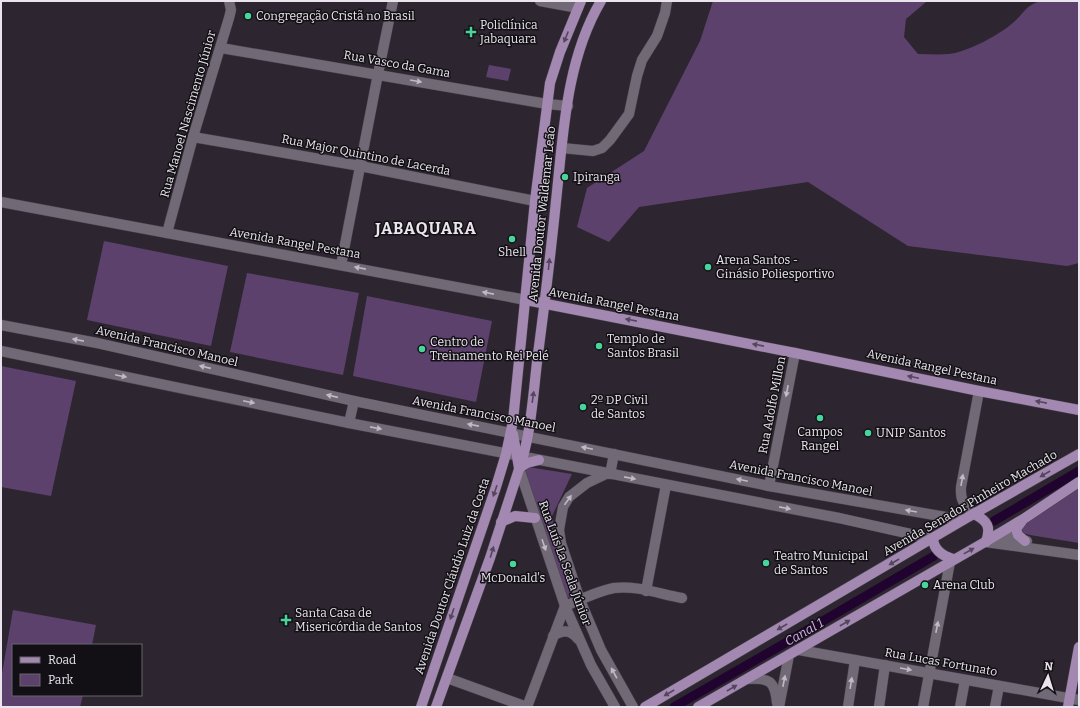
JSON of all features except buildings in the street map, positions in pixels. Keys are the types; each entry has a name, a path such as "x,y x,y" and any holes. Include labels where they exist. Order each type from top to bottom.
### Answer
{"main road":[{"name":"Avenida Doutor Waldemar Leão","path":"515,455 528,436 545,303 562,148 573,74 580,45 591,17 601,1"},
{"name":"Avenida Doutor Waldemar Leão","path":"515,455 512,433 535,201 550,83 557,60 580,5"},
{"name":"Avenida Rangel Pestana","path":"526,300 1079,410"},
{"name":"Avenida Senador Pinheiro Machado","path":"645,707 963,520 1079,454"},
{"path":"436,707 487,565 519,468 515,455"},
{"name":"Avenida Doutor Cláudio Luiz da Costa","path":"421,707 496,487 515,455"},
{"path":"519,468 527,463 539,460"},
{"path":"1025,541 1018,535 1016,529 1020,522 1079,482"},
{"path":"974,514 982,518 994,532"},
{"path":"501,522 516,516 535,518"},
{"path":"698,707 985,542 994,532 1025,518"},
{"path":"933,539 934,547 938,552 952,561"},
{"path":"1072,702 1079,647"}],"street":[{"name":"Rua Manoel Nascimento Júnior","path":"167,233 193,137 221,48 231,10 229,1"},
{"path":"341,265 393,1"},
{"path":"540,1 580,5"},
{"path":"562,148 593,151 602,148 610,140 629,114 642,60 657,36 665,13 667,1"},
{"name":"Rua Vasco da Gama","path":"221,48 547,104 568,106"},
{"name":"Rua Major Quintino de Lacerda","path":"193,137 360,166 535,201"},
{"name":"Avenida Rangel Pestana","path":"1,202 526,300"},
{"name":"Avenida Francisco Manoel","path":"1,325 96,343 353,402 528,436 614,455 769,486 963,520"},
{"path":"1,351 539,460 610,472 666,485 839,518 933,539"},
{"name":"Rua Adolfo Millon","path":"769,486 795,353"},
{"path":"974,514 963,503 961,487 979,391"},
{"path":"349,421 353,402"},
{"path":"610,472 614,455"},
{"name":"Rua Luís La Scala Júnior","path":"519,468 565,606 591,665 615,707"},
{"name":"Rua Luís La Scala Júnior","path":"610,472 587,483 569,497 563,508 559,530 561,543 580,600 601,650 633,707"},
{"path":"646,591 666,485"},
{"path":"994,532 1025,541 1079,548"},
{"path":"985,542 1079,555"},
{"path":"923,707 952,561"},
{"path":"447,678 527,707 565,606 613,588 646,591 682,598"},
{"path":"553,636 561,631 568,631 575,635 580,642"},
{"name":"Rua Lucas Fortunato","path":"799,650 999,686 1072,702"},
{"path":"778,707 789,655"},
{"path":"848,707 855,660"},
{"path":"879,707 885,665"},
{"path":"748,679 762,678 770,682 775,690 778,707"},
{"path":"960,707 965,680"},
{"path":"995,707 999,686"}],"green space":[{"path":"713,1 953,1 926,2 906,19 904,37 918,54 949,54 965,50 984,42 1009,26 1029,7 1036,3 1041,1 1079,1 1079,263 1067,266 908,246 808,182 639,207 609,242 577,227 587,188 644,151 700,41"},
{"path":"489,65 511,69 508,81 486,77"},
{"path":"104,241 228,266 211,346 87,320"},
{"path":"247,273 359,293 343,375 230,352"},
{"name":"Centro de Treinamento Rei Pelé","path":"367,296 492,321 476,402 353,376"},
{"path":"1,366 76,381 51,496 1,487"},
{"path":"528,467 572,474 552,516 575,598 565,597 524,473"},
{"path":"1079,487 1079,543 1022,533 1020,527"},
{"path":"13,610 96,625 92,644 12,644 12,696 83,696 80,707 1,707 1,679"}],"waterway":[{"name":"Canal 1","path":"994,521 1079,471"},
{"name":"Canal 1","path":"674,707 934,556"}],"place":[{"name":"Congregação Cristã no Brasil","path":"248,16"},
{"name":"Policlínica Jabaquara","path":"471,32"},
{"name":"Ipiranga","path":"565,177"},
{"name":"Shell","path":"512,239"},
{"name":"Arena Santos - Ginásio Poliesportivo","path":"708,267"},
{"name":"Templo de Santos Brasil","path":"599,346"},
{"name":"Centro de Treinamento Rei Pelé","path":"422,349"},
{"name":"2º DP Civil de Santos","path":"583,407"},
{"name":"Campos Rangel","path":"820,418"},
{"name":"UNIP Santos","path":"868,433"},
{"name":"Teatro Municipal de Santos","path":"766,563"},
{"name":"McDonald's","path":"513,564"},
{"name":"Arena Club","path":"925,585"},
{"name":"Santa Casa de Misericórdia de Santos","path":"286,620"}],"district":[{"name":"JABAQUARA","path":"426,228"}]}
